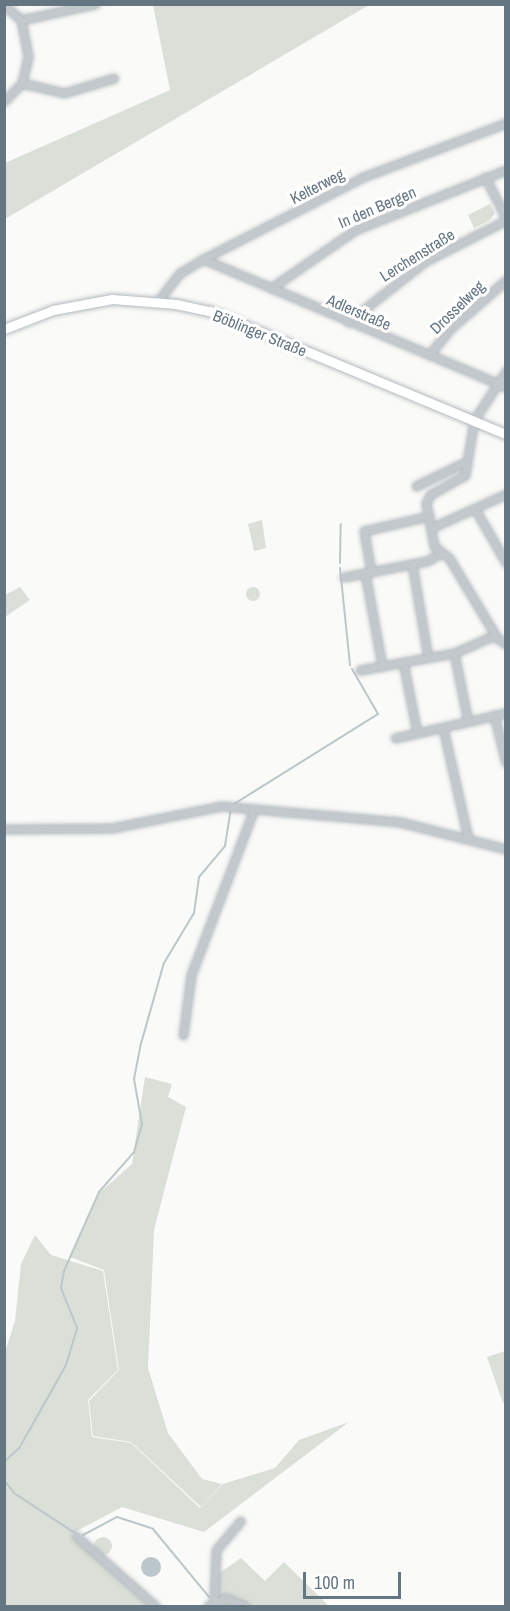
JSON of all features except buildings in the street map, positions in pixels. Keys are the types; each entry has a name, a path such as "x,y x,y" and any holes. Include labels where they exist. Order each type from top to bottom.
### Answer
{"main road":[{"name":"Böblinger Straße","path":"4,329 82,303 158,301 210,311 506,434"}],"street":[{"path":"21,20 95,4"},
{"path":"4,5 21,20 28,57 22,83 4,101"},
{"path":"22,83 64,93 114,78"},
{"name":"Kelterweg","path":"158,301 180,273 203,259 363,177 506,123"},
{"name":"In den Bergen","path":"271,288 355,230 506,170"},
{"path":"485,177 506,219"},
{"name":"Lerchenstraße","path":"348,322 422,264 506,219"},
{"name":"Adlerstraße","path":"203,259 506,387"},
{"name":"Drosselweg","path":"429,355 451,328 506,280"},
{"path":"439,554 429,516 430,495 459,480 468,468 474,420 506,371"},
{"path":"416,486 463,463"},
{"path":"431,528 506,494"},
{"path":"475,509 506,563"},
{"path":"382,666 364,531 429,516"},
{"path":"344,576 412,564 439,554 448,558 495,635 506,644"},
{"path":"412,564 428,658"},
{"path":"360,670 454,653 495,635"},
{"path":"454,653 468,722"},
{"path":"403,662 417,733"},
{"path":"395,738 506,712"},
{"path":"494,716 506,763"},
{"path":"443,728 468,838"},
{"path":"4,829 112,828 221,806 253,812 379,820 456,835 506,849"},
{"path":"183,1035 191,975 253,812"},
{"path":"214,1600 216,1550 240,1521"},
{"path":"76,1536 155,1606"},
{"path":"208,1606 214,1600 229,1598 245,1606"}],"shaded area":[{"path":"153,5 369,5 5,219 5,163 170,90"},
{"path":"490,204 495,213 490,220 474,228 468,215"},
{"path":"262,520 266,548 254,551 248,524"},
{"path":"20,587 30,600 5,617 5,595"},
{"path":"253,587 258,589 260,594 258,599 253,601 248,599 246,594 248,589"},
{"path":"145,1077 172,1084 168,1097 186,1107 154,1230 148,1368 168,1433 202,1479 222,1484 201,1507 131,1442 93,1436 89,1401 119,1370 104,1270 70,1257 98,1194 132,1164"},
{"path":"35,1235 51,1255 103,1271 118,1370 88,1400 92,1437 131,1443 200,1508 223,1484 275,1468 299,1440 349,1422 204,1532 122,1507 71,1534 155,1606 5,1606 4,1355 15,1321 21,1264"},
{"path":"505,1351 506,1403 503,1403 487,1357"},
{"path":"99,1537 107,1537 112,1542 110,1553 99,1555 94,1550 94,1542"},
{"path":"147,1557 155,1557 161,1563 161,1571 155,1577 147,1577 141,1571 141,1563"},
{"path":"241,1558 265,1581 284,1562 329,1606 215,1606 218,1574"}],"waterway":[{"path":"340,563 341,524"},
{"path":"340,568 350,665"},
{"path":"234,804 378,714 352,669"},
{"path":"21,1445 66,1365 77,1328 61,1288 64,1271 99,1192 134,1152 142,1124 134,1079 140,1047 164,963 194,913 199,877 225,846 231,810"},
{"path":"4,1462 20,1447"},
{"path":"4,1480 14,1493 75,1533"},
{"path":"83,1535 117,1517 153,1529 209,1597"}]}
